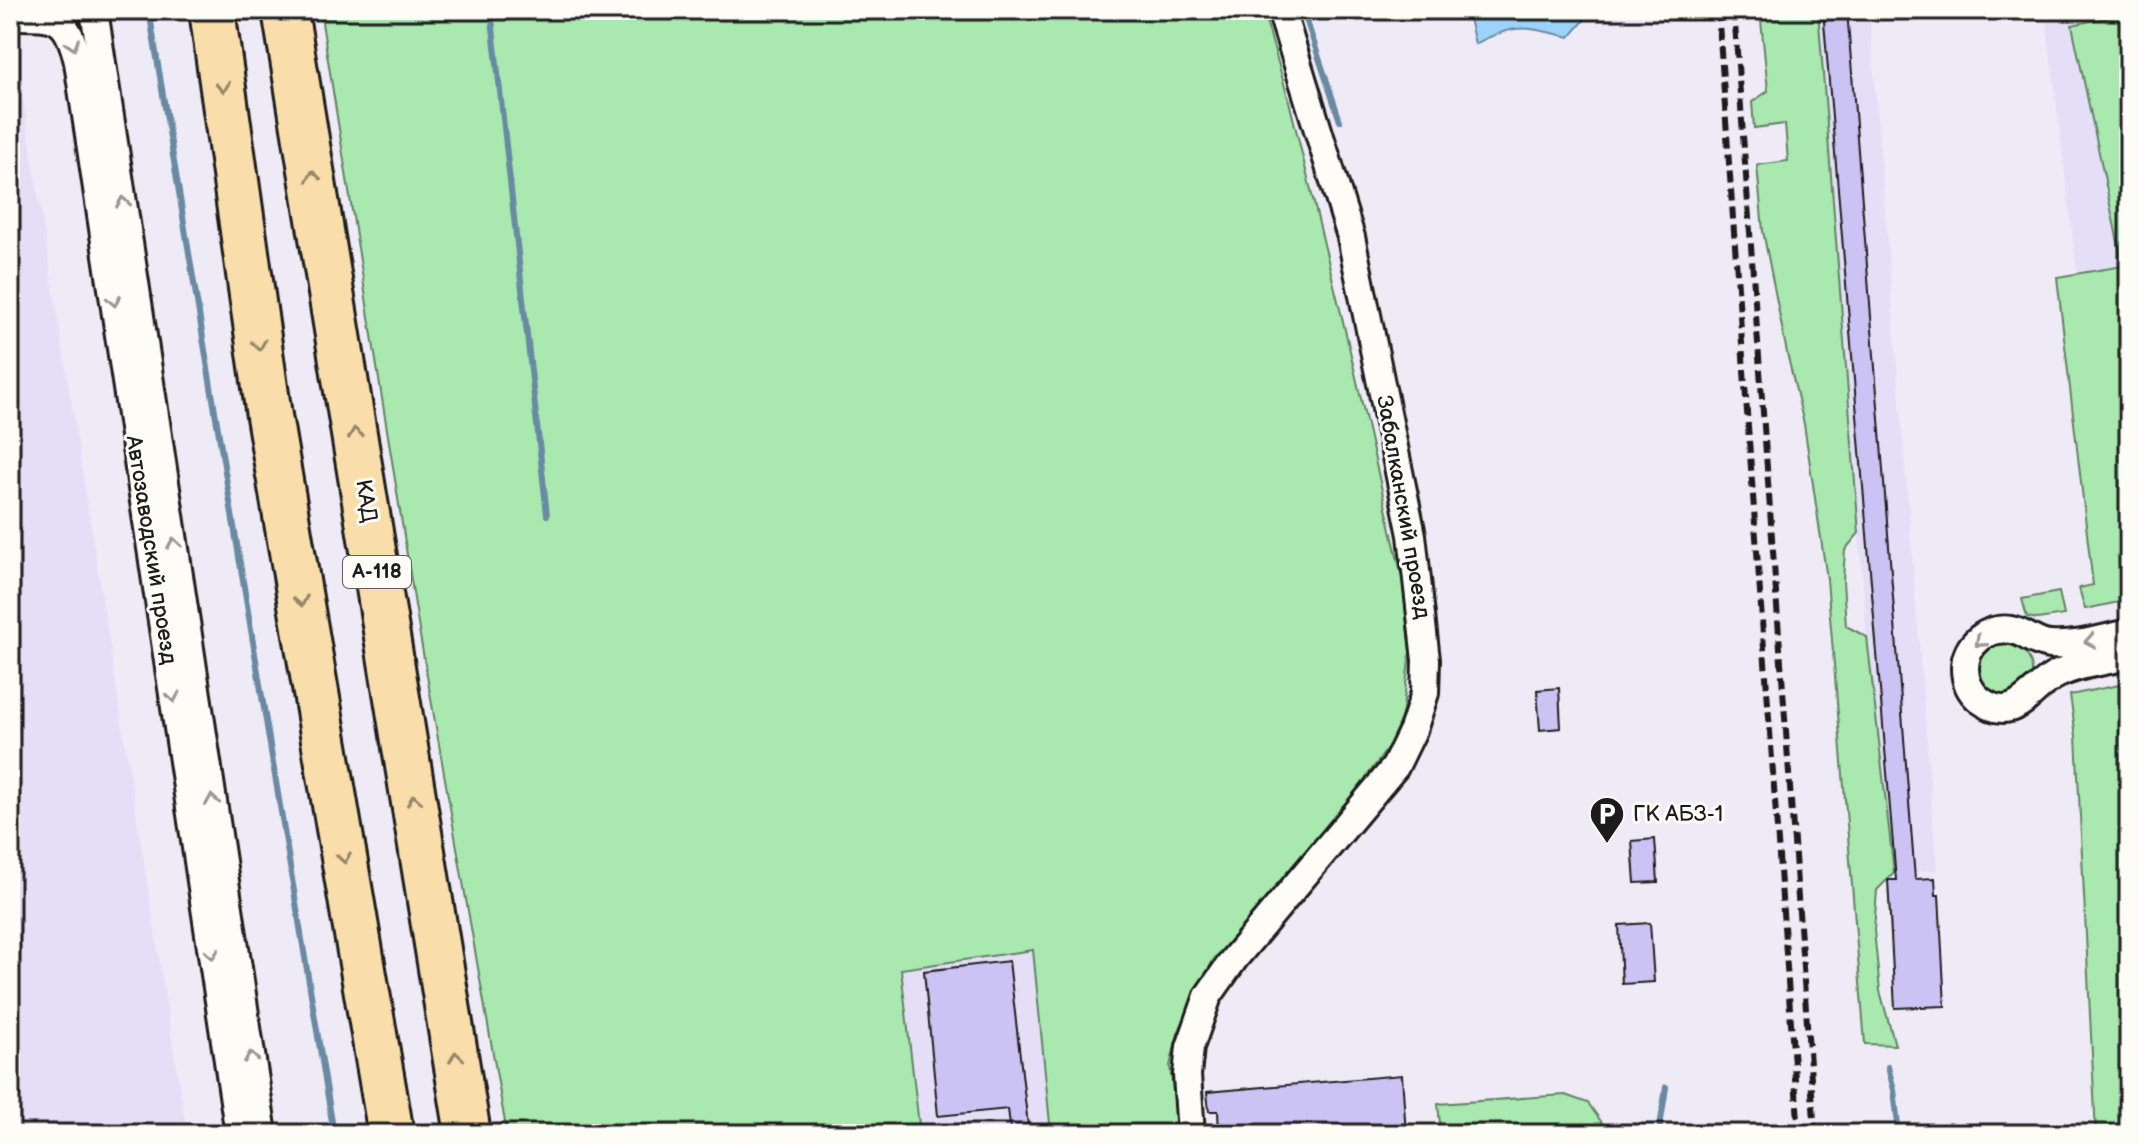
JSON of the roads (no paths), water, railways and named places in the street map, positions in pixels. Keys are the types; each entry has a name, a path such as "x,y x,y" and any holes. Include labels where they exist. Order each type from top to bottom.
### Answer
{"highway":[{"path":"212,10 269,416 391,1134"},
{"name":"КАД","path":"285,10 468,1134"}],"street":[{"name":"Автозаводский проезд","path":"94,10 263,1134"},
{"name":"Забалканский проезд","path":"1191,1134 1187,1075 1190,1047 1208,996 1234,959 1395,767 1413,730 1425,693 1426,660 1412,535 1351,237 1281,10"},
{"name":"Автозаводский проезд","path":"10,16 55,19 65,26 73,39 78,62 239,1134"},
{"path":"2129,633 2080,643 2050,645 2020,633 1997,630 1976,641 1965,661 1965,672 1968,684 1984,702 2007,708 2030,699 2041,683 2058,674 2129,656"}],"water":[{"path":"1467,10 1619,10 1591,12 1570,37 1521,28 1501,32 1475,44"}],"waterway":[{"path":"149,10 334,1134"},
{"path":"491,10 547,515"},
{"path":"1303,10 1340,121"},
{"path":"1888,1067 1899,1134"},
{"path":"1659,1134 1666,1087"}],"railway":[{"path":"1718,10 1799,1134"},
{"path":"1734,10 1815,1134"}],"place":[{"name":"ГК АБЗ-1","path":"1607,845"}]}
